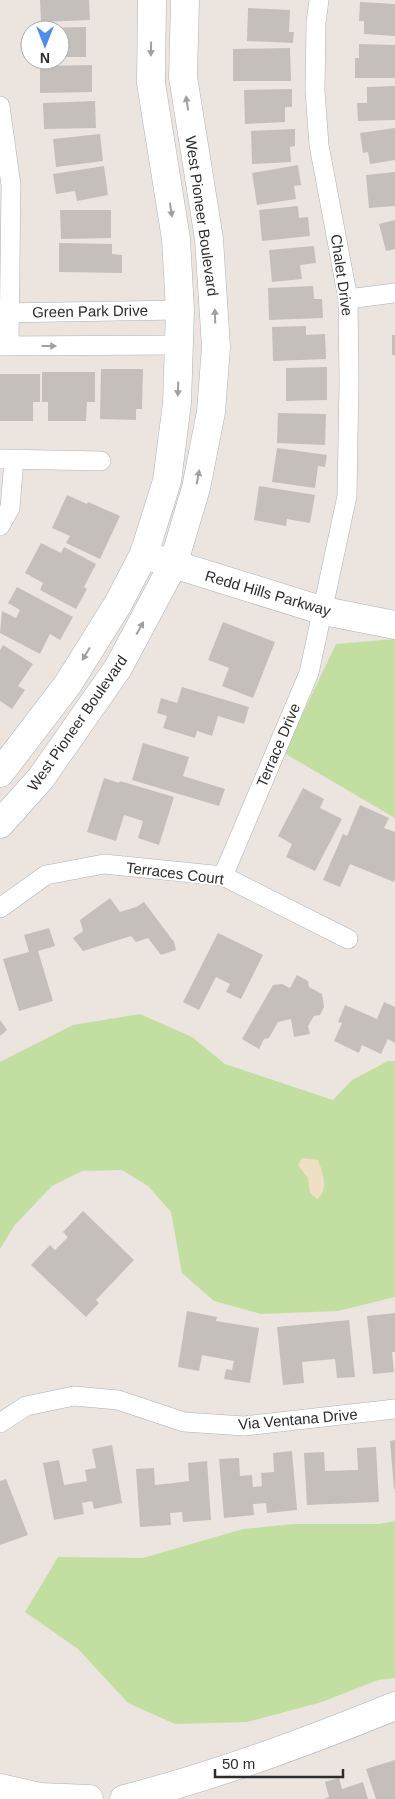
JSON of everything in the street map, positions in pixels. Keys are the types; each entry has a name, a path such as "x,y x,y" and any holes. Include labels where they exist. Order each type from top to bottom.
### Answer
{"main road":[{"name":"West Pioneer Boulevard","path":"0,773 14,758 68,684 118,604 144,554 167,481 177,403 180,310 176,239 151,83 152,0"},
{"name":"West Pioneer Boulevard","path":"0,824 41,778 118,668 173,565 196,488 211,412 216,347 209,239 183,77 185,0"},
{"name":"Redd Hills Parkway","path":"144,554 173,565 324,611 395,625"},
{"path":"124,1799 178,1786 395,1706"},
{"path":"0,1788 40,1797 89,1799"}],"street":[{"name":"Chalet Drive","path":"319,0 316,23 314,91 319,145 348,299 350,381 346,496 324,611"},
{"path":"0,106 6,185 5,346 179,345"},
{"path":"348,299 395,293"},
{"name":"Green Park Drive","path":"5,313 180,310"},
{"path":"0,526 10,508 7,459 101,461"},
{"name":"Terrace Drive","path":"222,876 309,673 324,611"},
{"name":"Terraces Court","path":"0,908 46,875 104,864 222,876 348,939"},
{"name":"Via Ventana Drive","path":"0,1423 26,1406 74,1396 118,1400 184,1422 244,1426 395,1409"}],"green space":[{"path":"395,639 395,818 284,753 336,644"},
{"path":"140,1014 192,1037 225,1064 333,1100 352,1080 388,1061 395,1061 395,1297 338,1311 261,1314 214,1301 182,1273 171,1212 148,1186 122,1170 82,1171 52,1186 14,1226 0,1249 0,1062 73,1025"},
{"path":"395,1521 395,1678 378,1680 322,1702 247,1722 175,1724 128,1703 78,1649 25,1612 58,1557 143,1558 243,1529 294,1524 379,1524"}],"sand":[{"path":"302,1158 318,1160 324,1186 321,1195 317,1199 310,1193 308,1178 298,1165"}],"building":[{"path":"40,0 89,0 90,20 41,20"},
{"path":"360,2 395,4 395,36 364,34 364,21 359,21"},
{"path":"248,8 290,10 289,32 294,32 293,43 247,41"},
{"path":"70,27 86,27 86,57 70,57"},
{"path":"359,44 395,45 395,78 355,78 355,58 359,58"},
{"path":"290,48 291,81 233,81 233,49"},
{"path":"70,65 92,65 92,92 40,93 40,70 70,70"},
{"path":"395,86 395,120 358,121 357,103 367,103 367,87"},
{"path":"292,89 292,107 285,107 285,122 245,124 244,90"},
{"path":"95,101 96,128 44,129 43,103"},
{"path":"395,128 395,160 370,164 368,152 363,153 360,133"},
{"path":"295,129 295,146 290,147 291,162 252,164 251,131"},
{"path":"100,134 103,161 56,167 53,139"},
{"path":"298,165 301,185 294,186 296,199 257,205 252,173"},
{"path":"104,166 108,195 77,201 75,191 56,194 53,174"},
{"path":"395,172 395,206 369,208 366,175"},
{"path":"298,206 299,218 308,217 310,236 262,241 259,210"},
{"path":"60,210 111,210 111,238 61,239"},
{"path":"395,220 395,249 386,251 379,224"},
{"path":"59,243 112,244 112,254 122,255 122,273 59,272"},
{"path":"314,246 316,263 300,265 302,279 272,282 269,250"},
{"path":"313,286 314,299 322,299 323,318 269,320 268,288"},
{"path":"306,326 306,335 325,334 326,359 273,361 272,327"},
{"path":"392,335 395,335 395,355 392,355"},
{"path":"327,367 327,400 286,401 286,368"},
{"path":"101,369 143,369 142,409 136,409 136,420 100,419"},
{"path":"42,372 95,372 95,402 87,402 86,421 48,421 48,402 42,402"},
{"path":"0,374 40,374 40,402 33,402 33,421 0,421"},
{"path":"278,413 326,414 325,445 277,443"},
{"path":"277,448 327,455 325,467 318,466 315,488 272,482"},
{"path":"259,486 315,495 310,523 287,519 286,526 254,520"},
{"path":"67,495 120,516 100,559 66,543 70,536 52,528"},
{"path":"41,543 61,553 64,547 96,564 84,587 87,589 76,609 40,590 43,583 25,573"},
{"path":"17,587 73,617 60,640 50,634 40,654 0,633 2,611 16,618 20,610 8,603"},
{"path":"223,622 275,642 253,698 222,686 229,668 208,660"},
{"path":"3,645 33,664 18,686 25,690 12,709 0,701 0,650"},
{"path":"182,687 249,707 244,724 218,716 212,736 197,731 195,738 163,728 167,716 157,713 161,698 177,703"},
{"path":"143,743 189,757 183,776 225,789 219,806 132,780"},
{"path":"104,778 174,797 159,845 138,838 143,821 124,815 116,841 87,832"},
{"path":"303,788 324,799 320,808 342,819 315,871 286,857 292,844 278,836"},
{"path":"360,805 389,818 384,828 395,832 395,879 394,882 350,864 340,887 323,880 343,834 347,836"},
{"path":"110,898 120,912 136,907 144,902 174,942 176,950 161,955 148,938 136,942 131,936 83,951 73,938 83,931 80,920"},
{"path":"49,928 55,946 38,951 53,1001 19,1011 3,959 29,952 24,935"},
{"path":"218,933 263,955 241,999 226,992 230,984 216,977 199,1010 183,1002"},
{"path":"297,975 308,981 309,987 322,994 324,1007 320,1015 314,1016 308,1026 310,1034 294,1037 291,1019 278,1022 269,1038 264,1039 259,1049 242,1039 273,985 282,984 290,988"},
{"path":"384,1002 395,1007 395,1043 388,1039 381,1054 362,1045 359,1053 334,1041 342,1023 338,1022 345,1005 377,1019"},
{"path":"0,1020 7,1030 0,1036"},
{"path":"83,1211 134,1260 96,1300 99,1303 86,1317 31,1265 50,1245 55,1250 68,1237 63,1232"},
{"path":"187,1311 217,1317 216,1321 259,1328 250,1383 224,1379 226,1369 232,1370 234,1361 202,1355 199,1371 178,1367"},
{"path":"395,1313 395,1352 392,1352 394,1372 373,1374 367,1316"},
{"path":"349,1320 355,1377 337,1378 335,1359 302,1362 304,1383 283,1385 277,1327"},
{"path":"395,1440 395,1489 394,1489 390,1441"},
{"path":"112,1445 122,1503 94,1509 92,1501 82,1503 84,1514 54,1520 43,1463 59,1460 64,1485 87,1481 85,1470 96,1468 92,1449"},
{"path":"376,1447 379,1502 307,1505 304,1453 324,1452 325,1471 358,1470 357,1448"},
{"path":"292,1451 297,1510 267,1513 266,1503 253,1504 254,1515 224,1518 219,1459 239,1458 240,1476 252,1475 253,1487 262,1486 261,1473 274,1472 273,1453"},
{"path":"207,1461 211,1520 183,1522 182,1512 170,1513 171,1525 140,1527 136,1469 154,1468 155,1485 174,1483 189,1481 188,1463"},
{"path":"6,1479 28,1535 0,1545 0,1481"},
{"path":"395,1760 395,1799 376,1799 366,1769"},
{"path":"339,1778 342,1789 363,1782 368,1799 324,1799 329,1797 325,1782"}]}
